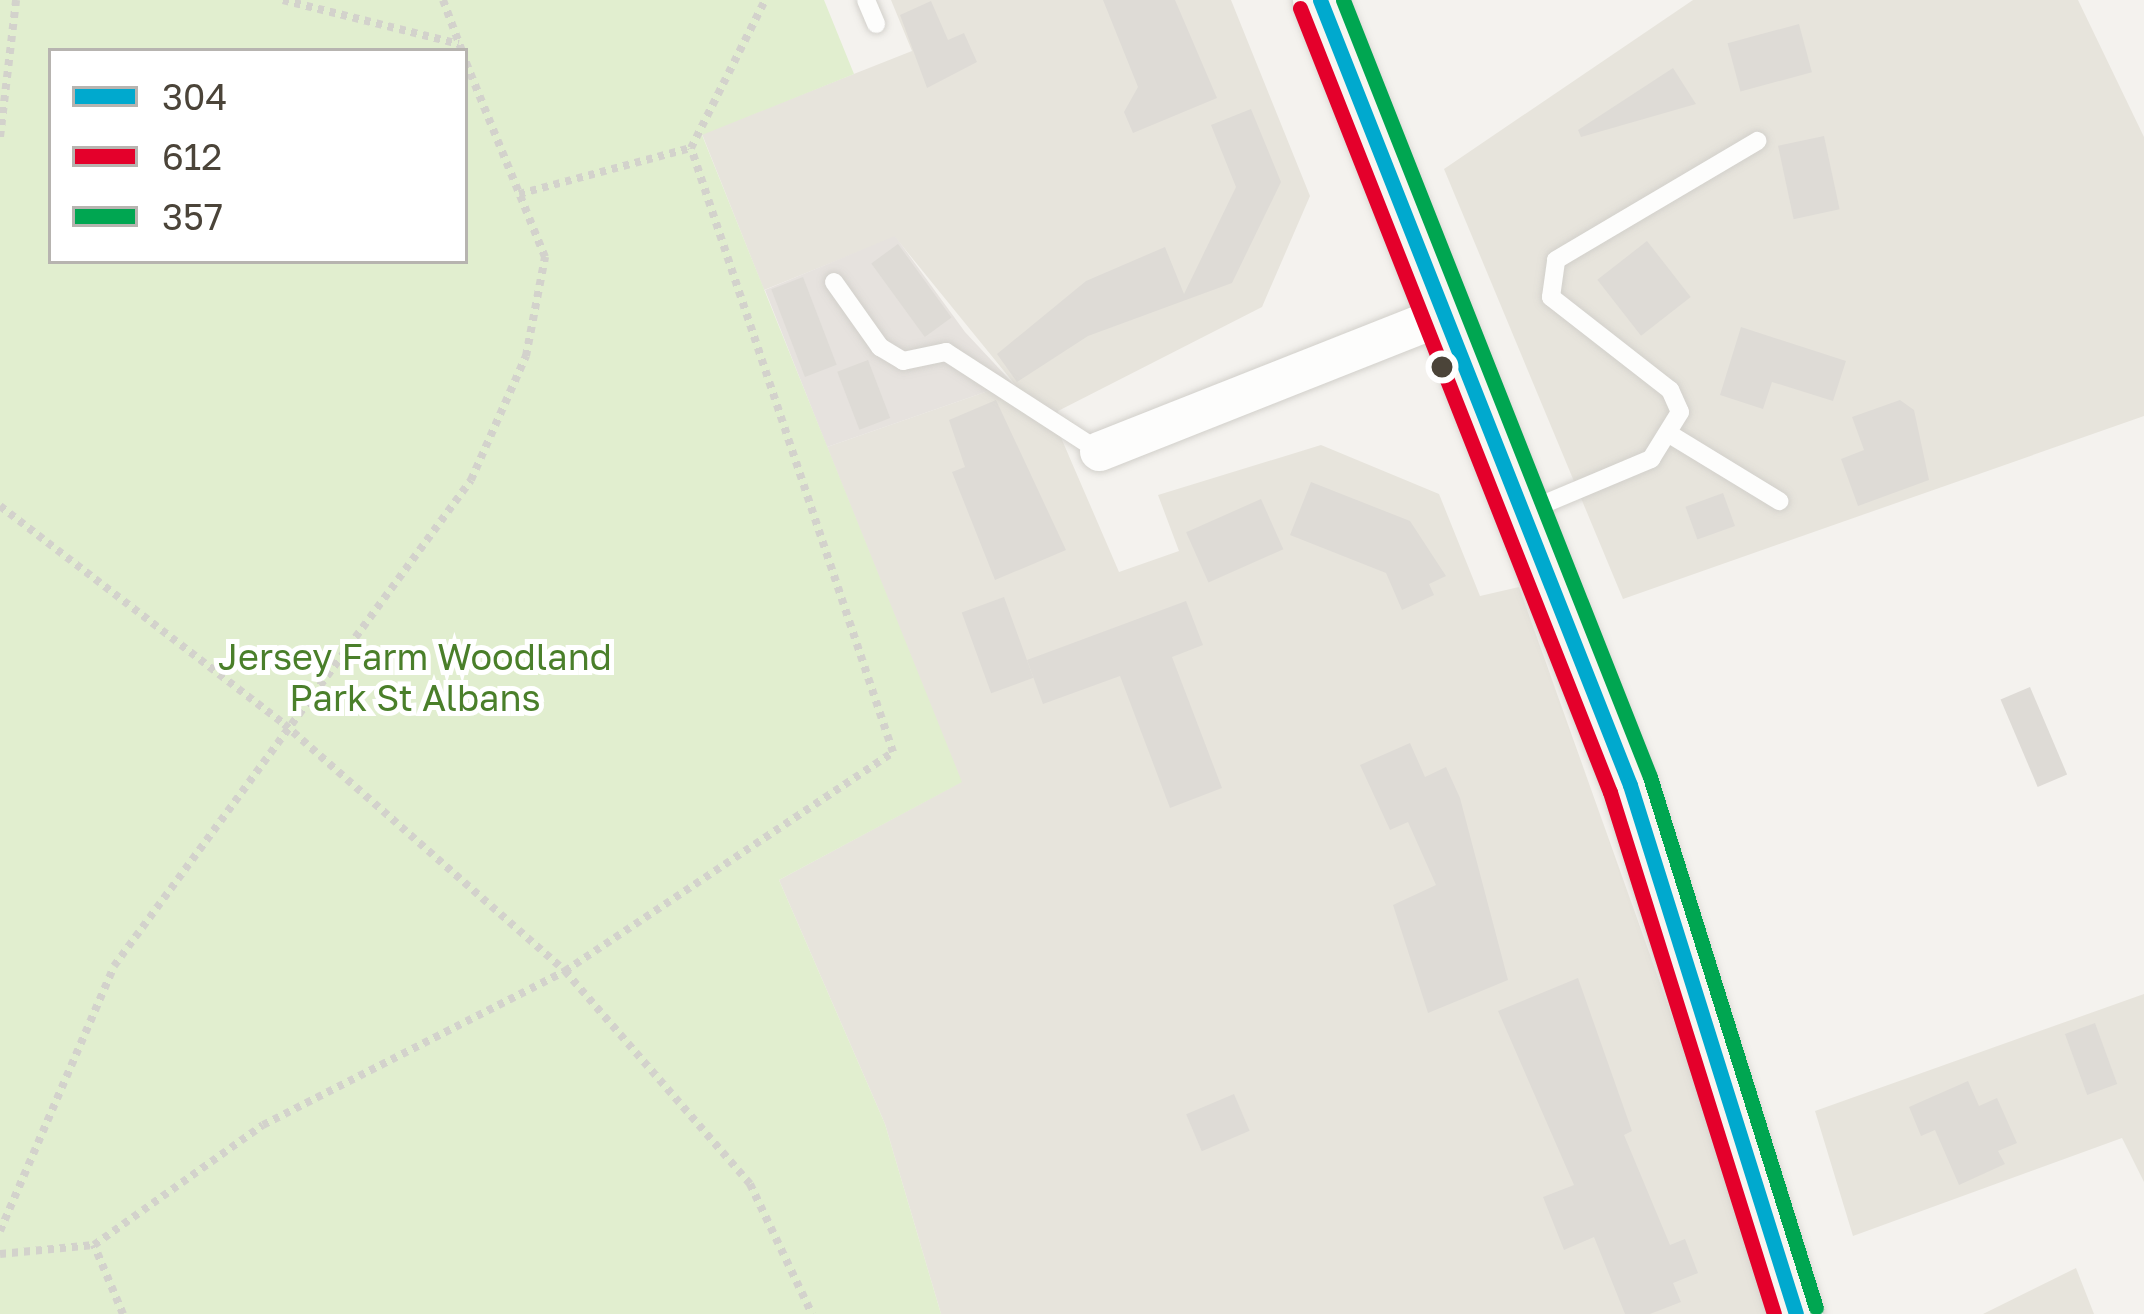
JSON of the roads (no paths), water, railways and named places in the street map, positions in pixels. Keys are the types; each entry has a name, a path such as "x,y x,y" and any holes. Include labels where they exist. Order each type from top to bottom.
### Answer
{"main road":[{"path":"1320,0 1630,785 1796,1314"}],"street":[{"path":"1099,451 1444,315"}],"lane":[{"path":"866,0 876,24"},
{"path":"1523,513 1651,459 1671,435 1679,412 1670,390 1607,350 1551,298 1547,279 1588,232 1688,191 1757,141"},
{"path":"834,282 880,347 903,361 946,352 1099,451"},
{"path":"1671,435 1778,501"}],"park label":[{"name":"Jersey Farm Woodland Park St Albans","path":"415,676"}]}
